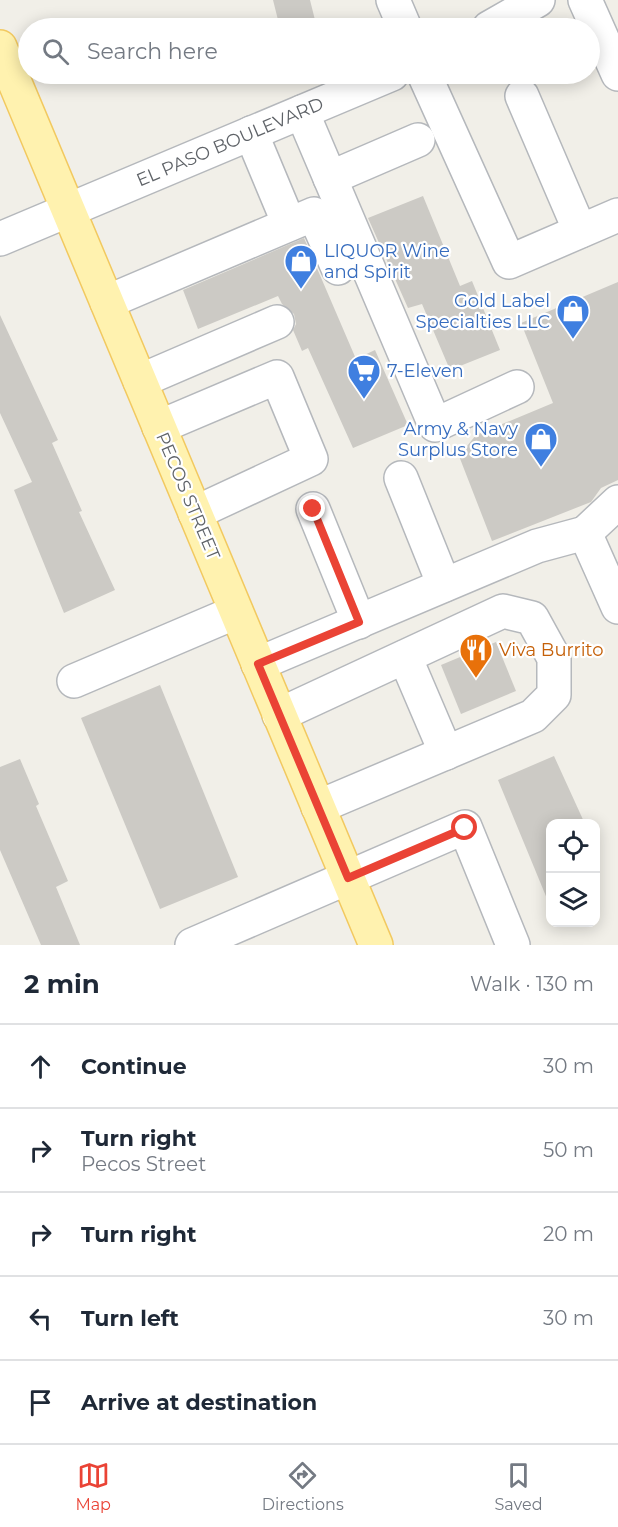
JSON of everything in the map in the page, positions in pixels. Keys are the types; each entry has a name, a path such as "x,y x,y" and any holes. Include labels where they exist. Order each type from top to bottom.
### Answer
{"main road":[{"name":"PECOS STREET","path":"0,47 376,945"}],"street":[{"path":"393,0 401,18"},
{"path":"506,18 538,0"},
{"path":"585,0 593,18"},
{"path":"600,34 618,74"},
{"name":"EL PASO BOULEVARD","path":"0,239 368,84"},
{"path":"428,84 508,262 618,215"},
{"path":"522,96 580,231"},
{"path":"302,112 435,425 517,387"},
{"path":"251,133 290,224"},
{"path":"330,178 418,140"},
{"path":"107,302 314,214 338,268"},
{"path":"140,381 277,322"},
{"path":"159,427 277,377 311,459 195,513"},
{"path":"401,478 444,585"},
{"path":"258,664 537,546 585,533 618,502"},
{"path":"313,509 359,622"},
{"path":"585,533 618,607"},
{"path":"279,715 503,611 532,618 554,658 554,695 533,716 318,807"},
{"path":"74,681 236,612"},
{"path":"405,657 446,753"},
{"path":"192,945 465,828 513,945"}],"building":[{"path":"273,0 310,0 314,18 278,18"},
{"path":"423,196 460,286 472,281 500,350 450,370 422,304 408,308 368,218"},
{"path":"304,238 356,359 375,350 408,425 353,448 308,348 302,351 293,330 296,324 294,314 282,304 278,296 198,329 183,290"},
{"name":"Army & Navy Surplus Store","path":"618,282 618,480 601,488 591,502 492,541 459,456 476,435 553,403 521,323"},
{"path":"0,315 58,440 52,443 82,511 79,512 115,590 64,613 14,490 32,482 0,413"},
{"path":"496,642 516,691 461,714 441,665"},
{"path":"160,685 238,877 160,909 81,718"},
{"path":"554,756 583,819 546,819 546,896 498,780"},
{"path":"20,759 39,804 36,806 68,881 56,887 80,945 41,945 0,850 0,767"}],"place":[{"name":"LIQUOR Wine and Spirit","path":"301,290"},
{"name":"Gold Label Specialties LLC","path":"573,340"},
{"name":"7-Eleven","path":"364,400"},
{"name":"Army & Navy Surplus Store","path":"541,468"},
{"name":"Viva Burrito","path":"476,679"}],"route":[{"path":"313,509 359,622 258,664 348,878 465,828"}]}
